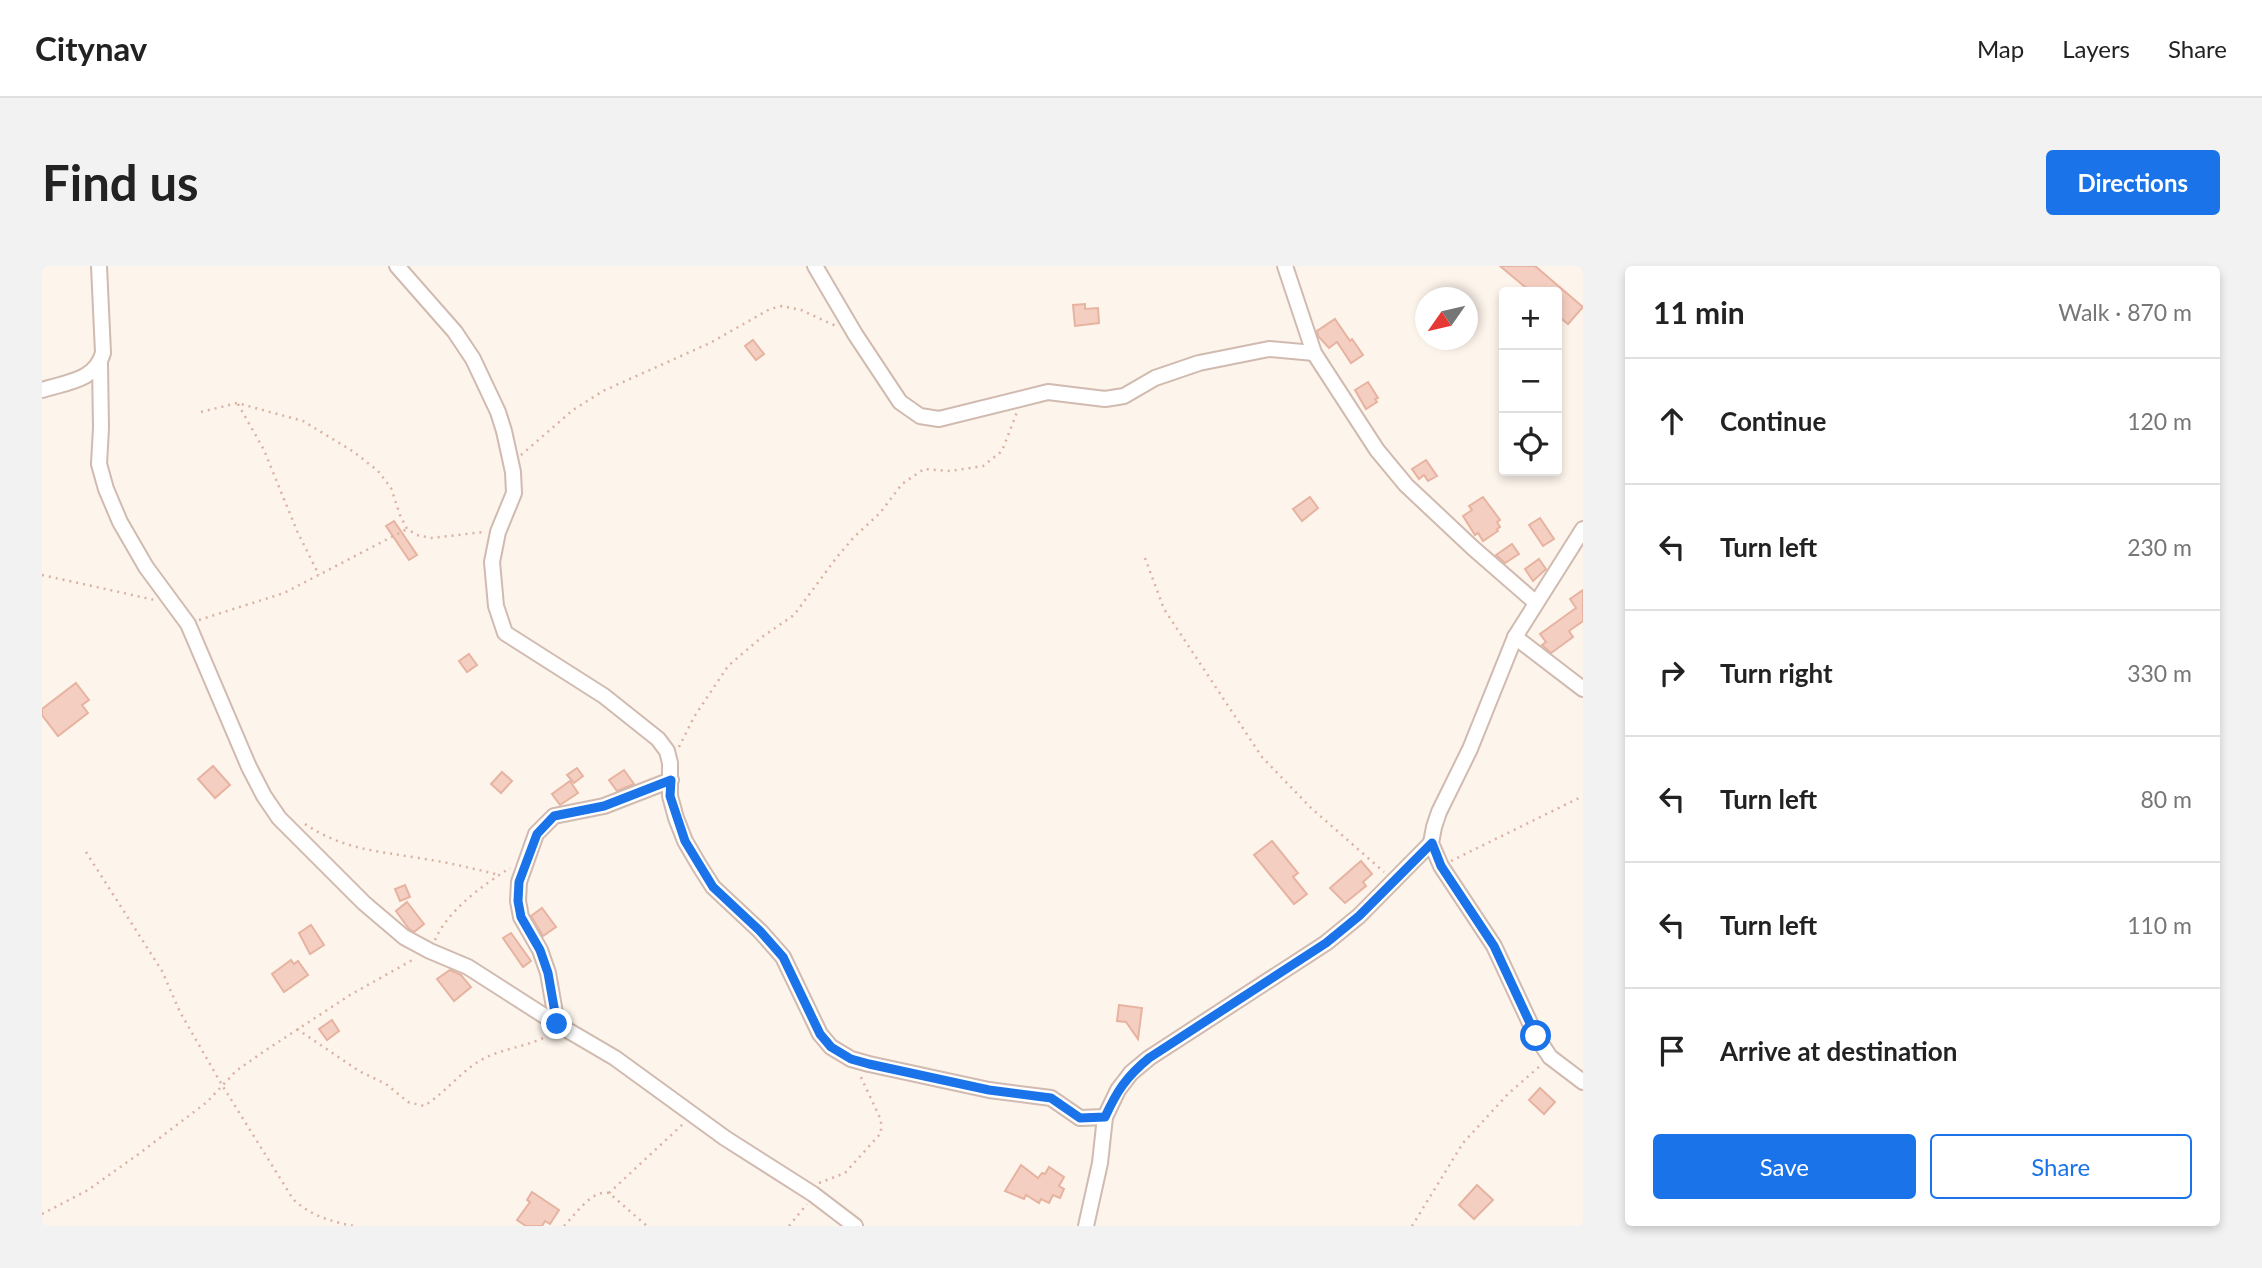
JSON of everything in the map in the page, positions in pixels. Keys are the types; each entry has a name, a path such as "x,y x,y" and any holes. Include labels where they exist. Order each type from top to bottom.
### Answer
{"street":[{"path":"99,266 103,353 100,364 102,428 99,464 106,489 120,522 146,567 188,624 249,767 271,807 298,839 364,903 404,937 468,967 615,1058 725,1139 813,1194 855,1226"},
{"path":"397,266 455,332 472,359 498,412 511,461 514,493 498,532 492,562 496,606 505,633 579,679 645,727 667,751 670,763 670,796 685,841 713,887 760,931 783,957 820,1034 831,1047 855,1060 989,1090 1051,1098 1080,1118 1105,1117"},
{"path":"815,266 855,334 901,402 920,416 939,419 1048,392 1105,400 1124,396 1155,378 1199,363 1269,349 1314,353"},
{"path":"1285,266 1314,353 1377,450 1406,485 1535,602"},
{"path":"42,390 90,376 100,364"},
{"path":"1583,529 1515,637 1470,749 1433,827 1432,843 1441,866 1494,946 1523,1012 1550,1057 1583,1082"},
{"path":"1515,637 1583,689"},
{"path":"557,1024 548,973 540,950 521,917 518,901 519,882 537,834 554,816 604,806 671,780"},
{"path":"1086,1226 1100,1163 1105,1117 1118,1090 1131,1073 1149,1058 1326,943 1395,881 1432,843"}],"path":[{"path":"511,461 528,452 553,426 603,391 710,343 769,309 782,306 801,310 855,334"},
{"path":"670,763 694,717 728,666 762,637 794,615 837,557 880,513 902,484 924,469 950,471 983,466 1002,451 1023,399"},
{"path":"237,403 264,450 319,575"},
{"path":"201,412 237,403 303,421 354,452 378,471 391,488 407,529 417,534 431,538 498,532"},
{"path":"188,624 284,593 407,529"},
{"path":"1145,558 1164,609 1262,757 1310,807 1395,881"},
{"path":"42,575 174,604"},
{"path":"1441,866 1583,796"},
{"path":"304,823 344,845 389,855 460,865 499,875"},
{"path":"86,852 162,971 180,1012 293,1199 309,1211 338,1223 354,1226"},
{"path":"42,1214 88,1190 119,1168 207,1102 236,1071 350,995 430,951 439,930 450,918 499,875 528,856"},
{"path":"297,1030 359,1071 386,1084 408,1102 424,1106 484,1058 544,1038 554,1031 557,1024"},
{"path":"1412,1226 1463,1143 1508,1094 1550,1057"},
{"path":"789,1226 802,1212 821,1181 852,1168 881,1133 881,1120 855,1060"},
{"path":"609,1193 693,1114"},
{"path":"564,1226 595,1195 603,1192 609,1193 648,1226"}],"building":[{"path":"1500,266 1535,266 1560,287 1525,287"},
{"path":"1562,289 1583,307 1568,324 1562,319"},
{"path":"1085,304 1085,309 1098,308 1099,323 1075,326 1073,305"},
{"path":"1335,319 1363,355 1351,363 1337,342 1329,348 1318,336 1317,331"},
{"path":"753,340 764,354 756,360 745,346"},
{"path":"1368,382 1378,398 1375,399 1377,402 1366,409 1355,390"},
{"path":"1426,460 1437,476 1428,481 1424,475 1419,479 1412,469"},
{"path":"1310,497 1318,508 1302,521 1293,509"},
{"path":"1483,497 1500,520 1497,522 1500,527 1483,541 1478,533 1475,535 1463,516 1472,510 1469,506"},
{"path":"1540,518 1554,539 1543,546 1529,525"},
{"path":"394,521 417,555 409,560 386,526"},
{"path":"1512,544 1519,554 1505,563 1496,555"},
{"path":"1539,559 1546,569 1533,581 1525,569"},
{"path":"1583,590 1583,621 1569,631 1573,637 1551,653 1542,645 1546,642 1540,634 1576,608 1570,599"},
{"path":"469,654 477,665 467,672 459,661"},
{"path":"76,683 89,700 82,705 88,713 58,736 42,715 42,709"},
{"path":"213,766 230,785 215,798 198,779"},
{"path":"577,768 583,776 574,783 567,775"},
{"path":"624,770 634,784 617,791 609,780"},
{"path":"502,772 512,781 501,793 491,784"},
{"path":"570,781 578,793 560,805 552,794"},
{"path":"1272,841 1298,873 1293,877 1307,894 1294,904 1254,855"},
{"path":"1361,861 1372,874 1363,882 1366,886 1345,903 1330,888"},
{"path":"405,885 410,897 400,901 395,889"},
{"path":"407,902 424,924 414,932 396,911"},
{"path":"542,908 556,927 543,936 531,916"},
{"path":"311,925 324,945 310,954 299,933"},
{"path":"511,933 531,961 523,967 503,938"},
{"path":"291,960 294,964 298,961 308,975 284,992 272,974"},
{"path":"450,970 461,975 471,987 454,1001 437,979"},
{"path":"1119,1005 1142,1008 1138,1039 1126,1022 1117,1021"},
{"path":"332,1020 339,1031 327,1040 319,1029"},
{"path":"1540,1088 1555,1102 1544,1114 1529,1100"},
{"path":"1021,1165 1038,1178 1042,1173 1045,1174 1049,1167 1064,1177 1059,1186 1064,1189 1060,1198 1053,1195 1049,1203 1041,1199 1039,1203 1026,1195 1024,1199 1005,1191"},
{"path":"1477,1185 1493,1200 1474,1219 1459,1205"},
{"path":"532,1192 559,1210 550,1224 545,1221 542,1226 526,1226 517,1220 530,1202 527,1200"}],"route":[{"path":"557,1024 548,973 540,950 521,917 518,901 519,882 537,834 554,816 604,806 671,780 670,796 685,841 713,887 760,931 783,957 820,1034 840,1054 855,1060 989,1090 1051,1098 1080,1118 1105,1117 1118,1090 1131,1073 1149,1058 1326,943 1359,916 1432,843 1441,866 1494,946 1536,1036"}]}
